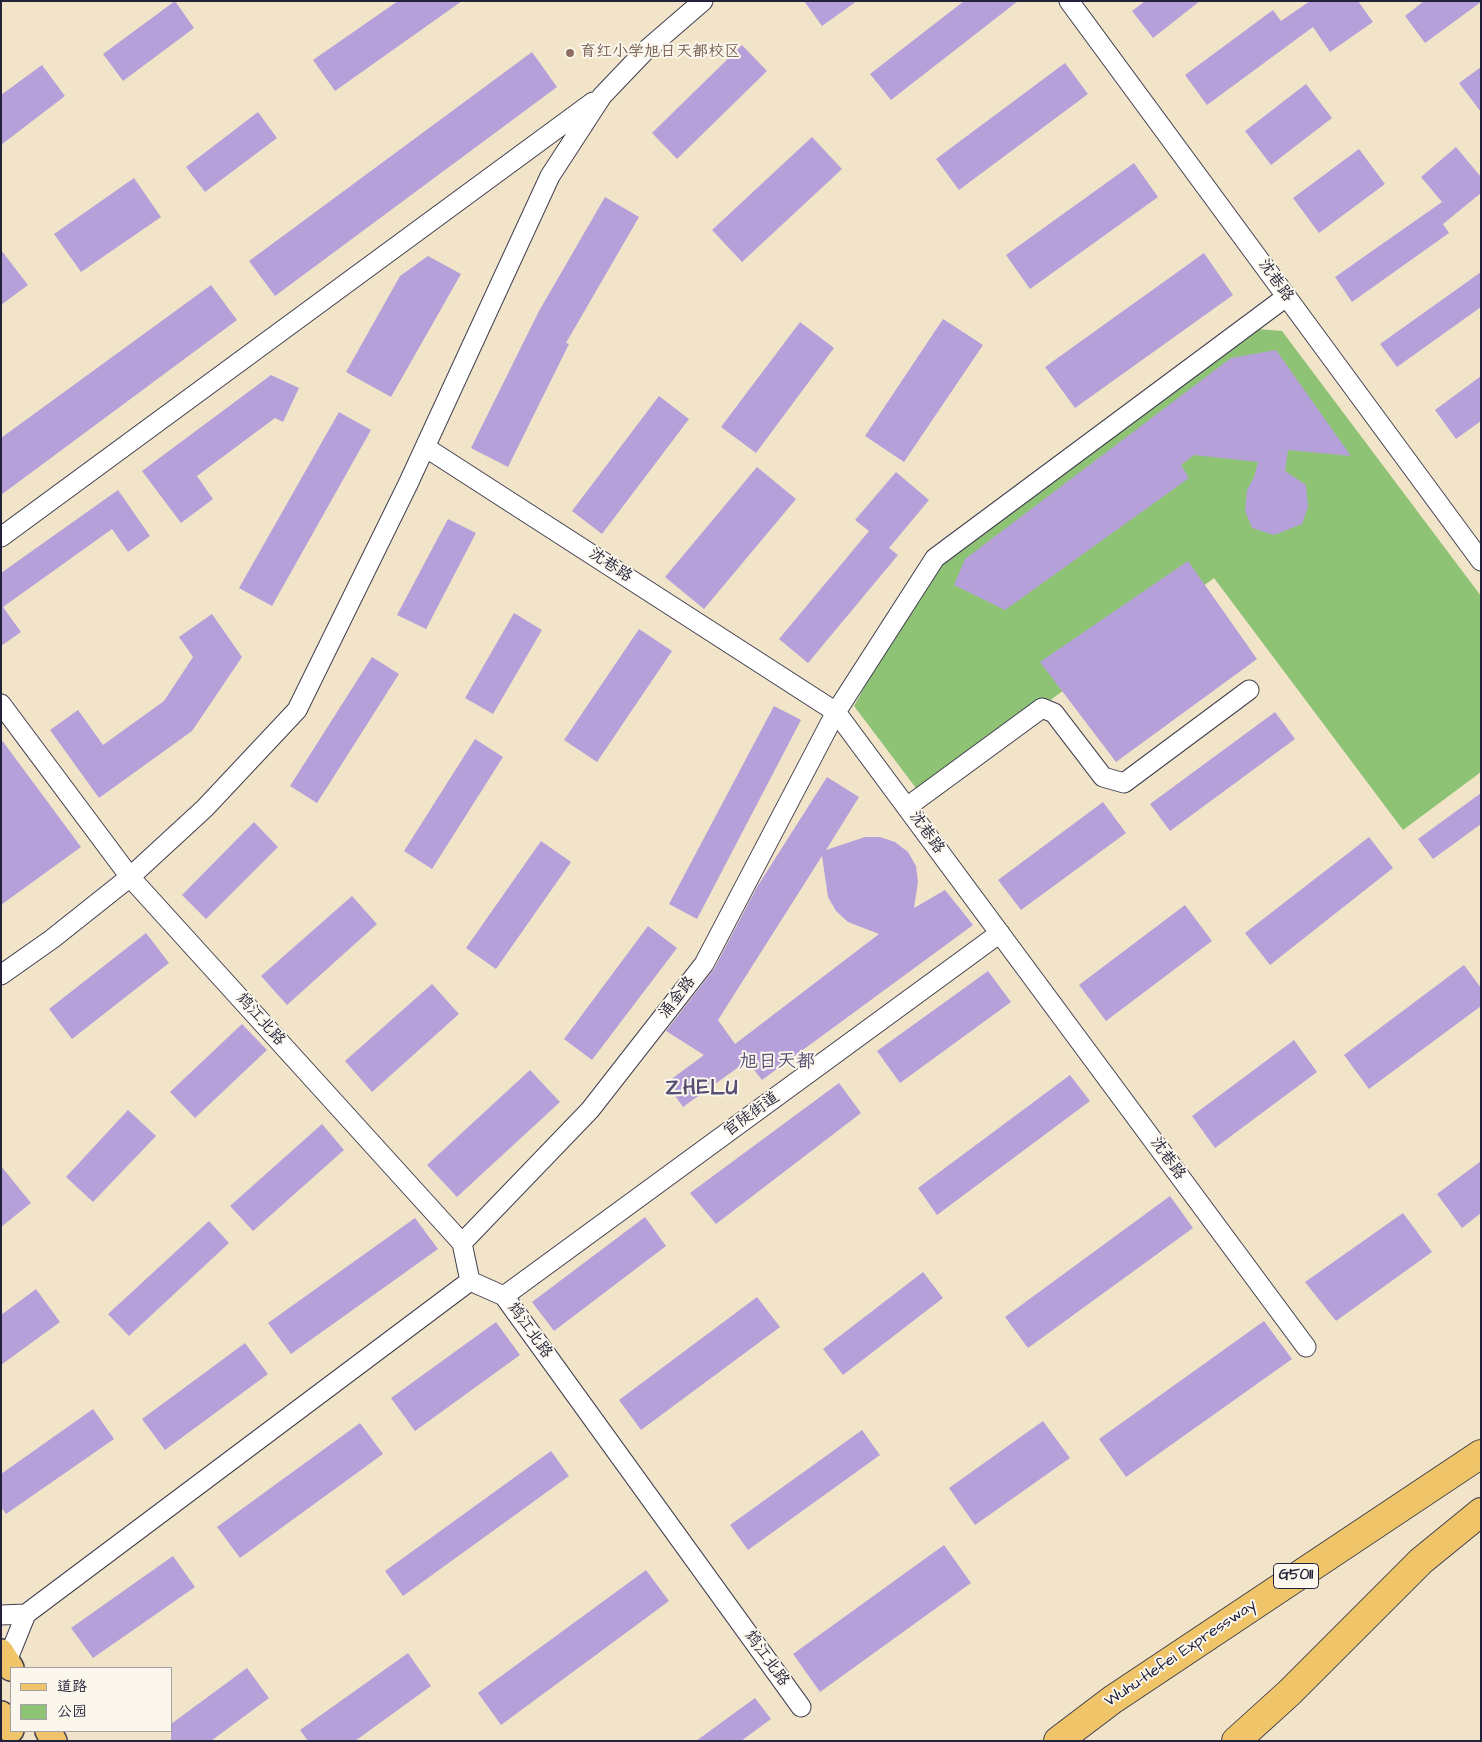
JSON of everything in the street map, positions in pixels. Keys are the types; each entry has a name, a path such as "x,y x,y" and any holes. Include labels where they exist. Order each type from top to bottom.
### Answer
{"highway":[{"name":"Wuhu-Hefei Expressway","path":"1058,1741 1120,1694 1481,1454"},
{"path":"1236,1741 1289,1694 1421,1562 1481,1512"}],"street":[{"path":"1,537 602,96 644,52 703,1"},
{"name":"沈巷路","path":"1068,1 1481,561"},
{"path":"1,975 52,939 130,877 205,808 298,710 425,447 550,176 602,96"},
{"name":"涌金路","path":"462,1243 590,1110 704,964 836,712 935,558 1286,297"},
{"name":"沈巷路","path":"425,447 836,712 1306,1348"},
{"path":"907,807 1042,708 1054,713 1103,777 1124,783 1249,690"},
{"name":"鸩江北路","path":"1,704 130,877 462,1243"},
{"name":"官陡街道","path":"504,1296 1000,933"},
{"path":"6,1660 26,1614 470,1281 462,1243"},
{"name":"鸩江北路","path":"470,1281 504,1296 801,1707"},
{"path":"1,1615 26,1614"}],"green space":[{"path":"1258,329 1282,331 1481,596 1481,772 1403,830 1214,578 922,796 854,706 935,558"}],"building":[{"path":"175,1 194,28 123,81 103,54"},
{"path":"398,1 462,1 335,91 313,60"},
{"path":"804,1 857,1 822,26"},
{"path":"964,1 1018,1 891,100 870,74"},
{"path":"1145,1 1200,1 1153,38 1132,11"},
{"path":"1310,1 1358,1 1373,22 1330,52 1313,27 1207,105 1185,75 1273,10 1281,21"},
{"path":"1424,1 1481,2 1425,43 1405,16"},
{"path":"742,45 767,71 677,159 652,133"},
{"path":"532,52 557,87 275,296 249,261"},
{"path":"1065,63 1088,94 959,190 936,159"},
{"path":"42,65 65,96 1,145 1,95"},
{"path":"1481,67 1481,112 1459,83"},
{"path":"1306,84 1332,118 1271,165 1245,131"},
{"path":"258,112 277,138 205,192 186,167"},
{"path":"812,137 842,169 742,262 712,230"},
{"path":"1456,147 1481,177 1481,193 1443,224 1449,233 1352,302 1335,277 1442,202 1421,177"},
{"path":"1359,149 1385,184 1319,233 1293,198"},
{"path":"1134,163 1158,197 1030,289 1006,255"},
{"path":"134,178 161,217 81,272 54,234"},
{"path":"605,197 639,217 566,343 569,344 508,467 471,448 539,311"},
{"path":"1,250 28,285 1,305"},
{"path":"1204,253 1233,295 1075,408 1045,367"},
{"path":"428,256 461,274 391,397 346,372 400,276"},
{"path":"1481,272 1481,307 1397,367 1380,344"},
{"path":"211,285 237,320 1,495 1,438"},
{"path":"943,319 983,345 904,462 865,436"},
{"path":"800,322 834,348 756,453 721,427"},
{"path":"1276,350 1351,456 1288,450 1285,471 1306,485 1308,507 1302,524 1274,535 1252,528 1245,511 1247,490 1254,477 1258,462 1194,455 1181,465 1189,478 1005,610 954,585 965,559 1231,358"},
{"path":"271,375 299,388 283,422 275,418 197,476 213,499 181,523 142,471"},
{"path":"1481,376 1481,421 1456,439 1435,410"},
{"path":"659,396 689,419 602,534 572,511"},
{"path":"339,412 371,430 272,606 239,588"},
{"path":"757,467 796,499 704,609 665,577"},
{"path":"896,472 929,500 889,548 898,555 808,663 779,639 869,531 855,520"},
{"path":"118,490 150,536 128,552 112,529 3,607 21,632 1,646 1,573"},
{"path":"448,519 476,533 426,629 397,615"},
{"path":"1188,561 1257,659 1116,762 1040,662"},
{"path":"514,613 542,630 493,714 465,698"},
{"path":"212,614 242,657 192,731 99,798 50,730 78,710 103,745 164,701 193,657 179,637"},
{"path":"639,629 672,651 597,762 564,740"},
{"path":"372,657 399,674 317,803 290,786"},
{"path":"774,706 801,720 697,919 669,904"},
{"path":"1275,712 1295,739 1170,831 1150,804"},
{"path":"1,739 81,847 1,905"},
{"path":"475,739 503,757 432,869 404,851"},
{"path":"827,777 859,797 826,850 865,837 880,837 895,842 908,852 916,866 918,882 914,908 945,890 973,925 762,1080 747,1061 683,1107 666,1083 704,1055 666,1031 714,969 757,887","holes":["822,856 828,897 836,911 848,922 879,934 735,1044 718,1020"]},
{"path":"1481,793 1481,824 1433,859 1418,839"},
{"path":"1103,802 1126,833 1021,910 998,880"},
{"path":"254,822 278,847 206,919 182,895"},
{"path":"1369,837 1393,868 1270,965 1245,933"},
{"path":"541,841 571,862 496,969 466,948"},
{"path":"352,896 377,924 287,1005 261,976"},
{"path":"1185,905 1212,941 1106,1021 1079,985"},
{"path":"648,926 677,948 592,1060 564,1039"},
{"path":"146,933 169,963 72,1039 49,1009"},
{"path":"1464,965 1481,988 1481,1006 1369,1089 1344,1055"},
{"path":"988,971 1011,1002 900,1083 877,1051"},
{"path":"432,984 459,1014 372,1092 345,1061"},
{"path":"242,1024 267,1050 195,1118 170,1092"},
{"path":"1294,1040 1317,1072 1215,1148 1192,1116"},
{"path":"530,1070 560,1102 457,1197 427,1165"},
{"path":"1070,1075 1090,1101 937,1215 918,1188"},
{"path":"839,1083 861,1113 716,1224 690,1193"},
{"path":"128,1110 156,1136 93,1202 66,1177"},
{"path":"322,1124 344,1150 253,1231 230,1206"},
{"path":"1481,1161 1481,1213 1462,1228 1437,1194"},
{"path":"1,1166 31,1203 1,1227"},
{"path":"1170,1196 1193,1228 1028,1348 1005,1317"},
{"path":"1403,1213 1432,1252 1336,1321 1305,1282"},
{"path":"645,1217 666,1246 554,1331 532,1302"},
{"path":"415,1218 438,1249 291,1354 268,1323"},
{"path":"209,1221 229,1243 129,1336 108,1314"},
{"path":"923,1272 943,1298 843,1375 823,1349"},
{"path":"36,1289 60,1322 1,1365 1,1315"},
{"path":"757,1297 780,1327 641,1430 619,1400"},
{"path":"1264,1321 1292,1359 1126,1477 1099,1439"},
{"path":"496,1322 520,1355 415,1431 391,1398"},
{"path":"245,1343 268,1374 165,1450 142,1419"},
{"path":"93,1409 114,1439 6,1514 1,1507 1,1474"},
{"path":"1043,1421 1070,1458 975,1525 949,1488"},
{"path":"360,1423 383,1454 240,1558 217,1527"},
{"path":"862,1430 880,1455 748,1550 730,1525"},
{"path":"551,1451 569,1476 403,1596 385,1571"},
{"path":"944,1545 971,1583 820,1692 793,1654"},
{"path":"173,1556 195,1587 93,1658 71,1628"},
{"path":"646,1570 669,1601 501,1725 478,1693"},
{"path":"408,1653 431,1686 355,1741 308,1741 300,1730"},
{"path":"247,1668 269,1698 211,1741 171,1741 172,1723"},
{"path":"755,1698 771,1719 741,1741 696,1741"}],"place":[{"name":"育红小学旭日天都校区","path":"570,53"}],"district":[{"name":"旭日天都","path":"777,1063"},
{"name":"ZHELU","path":"702,1090"}]}
